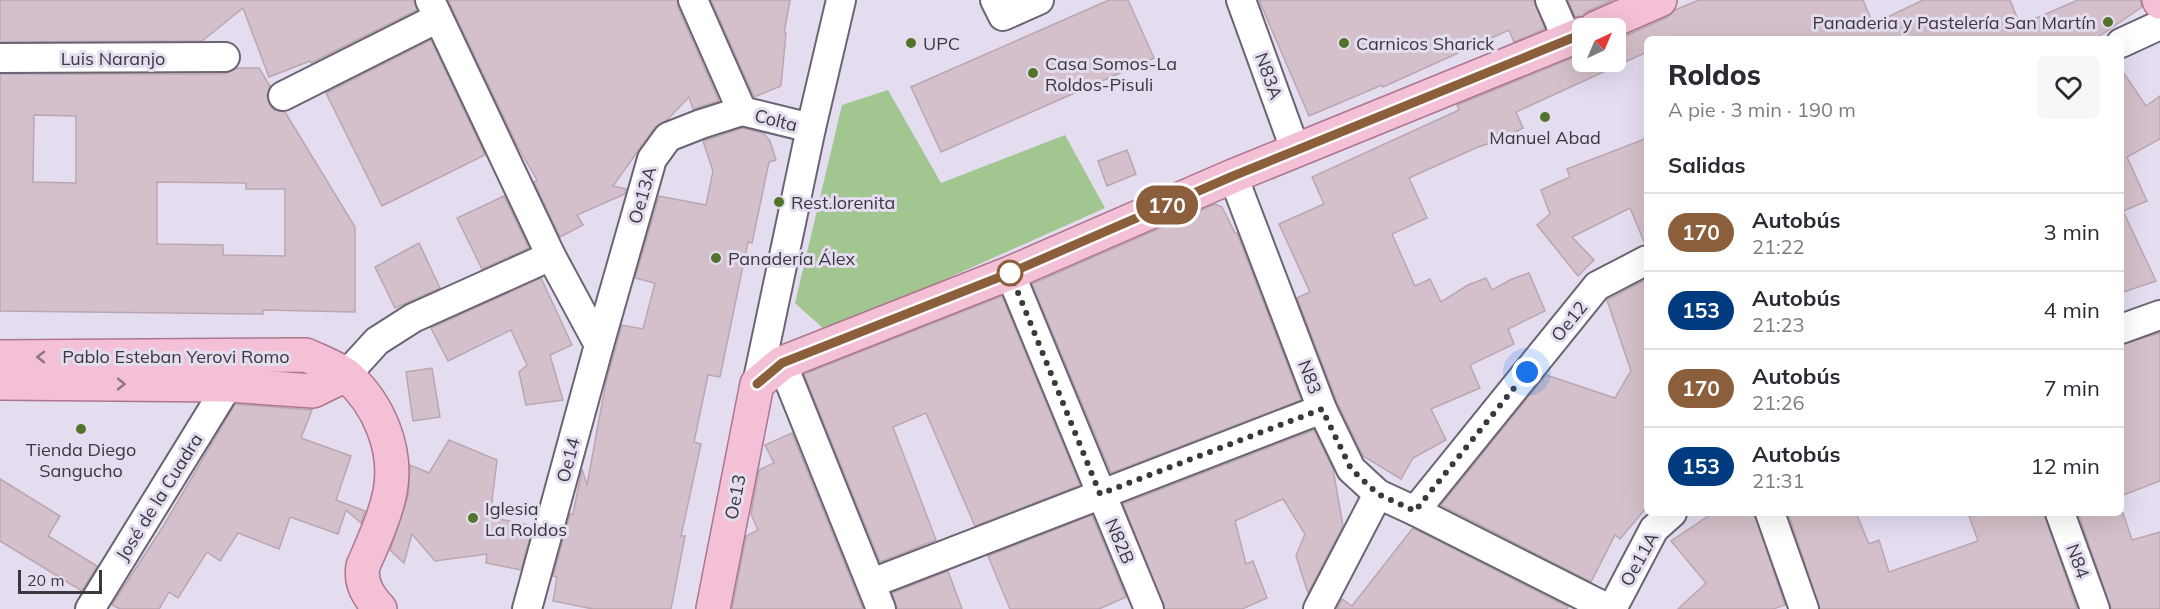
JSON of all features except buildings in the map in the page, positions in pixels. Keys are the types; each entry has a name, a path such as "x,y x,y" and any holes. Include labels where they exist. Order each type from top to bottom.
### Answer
{"main road":[{"path":"1619,18 1660,0"},
{"path":"757,384 782,363 1010,273 1233,176 1572,38"},
{"name":"Pablo Esteban Yerovi Romo","path":"0,357 306,355 346,375 371,403 381,420 390,459 392,476 390,494 363,566 362,577 367,592 380,609"},
{"name":"Pablo Esteban Yerovi Romo","path":"0,383 228,385 313,391 346,375"},
{"name":"Oe13","path":"713,609 757,384"}],"street":[{"path":"693,0 742,111"},
{"path":"757,384 811,128 841,0"},
{"path":"999,8 1039,0"},
{"name":"N83A","path":"1241,0 1296,152"},
{"path":"1550,0 1572,23"},
{"path":"283,96 434,9 551,256 599,345"},
{"path":"2124,42 2160,25"},
{"name":"Luis Naranjo","path":"0,58 225,57"},
{"name":"Colta","path":"742,111 811,128"},
{"name":"Oe13A","path":"599,345 652,159 668,137 742,111"},
{"name":"N83","path":"1233,176 1322,409 1351,469 1378,494 1610,609"},
{"path":"346,375 377,341 413,318 551,256"},
{"name":"Oe12","path":"1415,511 1597,286 1644,262"},
{"name":"N82B","path":"1010,273 1149,609"},
{"path":"2124,328 2160,315"},
{"name":"Oe14","path":"527,609 599,345"},
{"path":"782,363 877,596 1100,494 1322,409"},
{"name":"José de la Cuadra","path":"90,609 228,385"},
{"path":"1318,609 1378,494"},
{"name":"Oe11A","path":"1610,609 1654,529 1669,516"},
{"path":"1771,516 1804,609"},
{"name":"N84","path":"2061,516 2095,609"}],"green space":[{"path":"888,90 941,183 1065,135 1105,208 827,332 795,303 842,105"}],"bus line":[{"name":"170","path":"757,384 782,363 1010,273 1233,176 1572,39"}],"place":[{"name":"Panaderia y Pastelería San Martín","path":"2108,22"},
{"name":"UPC","path":"911,43"},
{"name":"Carnicos Sharick","path":"1344,43"},
{"name":"Casa Somos-La Roldos-Pisuli","path":"1033,73"},
{"name":"Manuel Abad","path":"1545,117"},
{"name":"Rest.lorenita","path":"779,202"},
{"name":"Panadería Álex","path":"716,258"},
{"name":"Tienda Diego Sangucho","path":"81,429"},
{"name":"Iglesia La Roldos","path":"473,518"}],"route":[{"path":"1010,273 1100,494 1322,409 1351,469 1378,494 1415,511 1527,372"}]}
